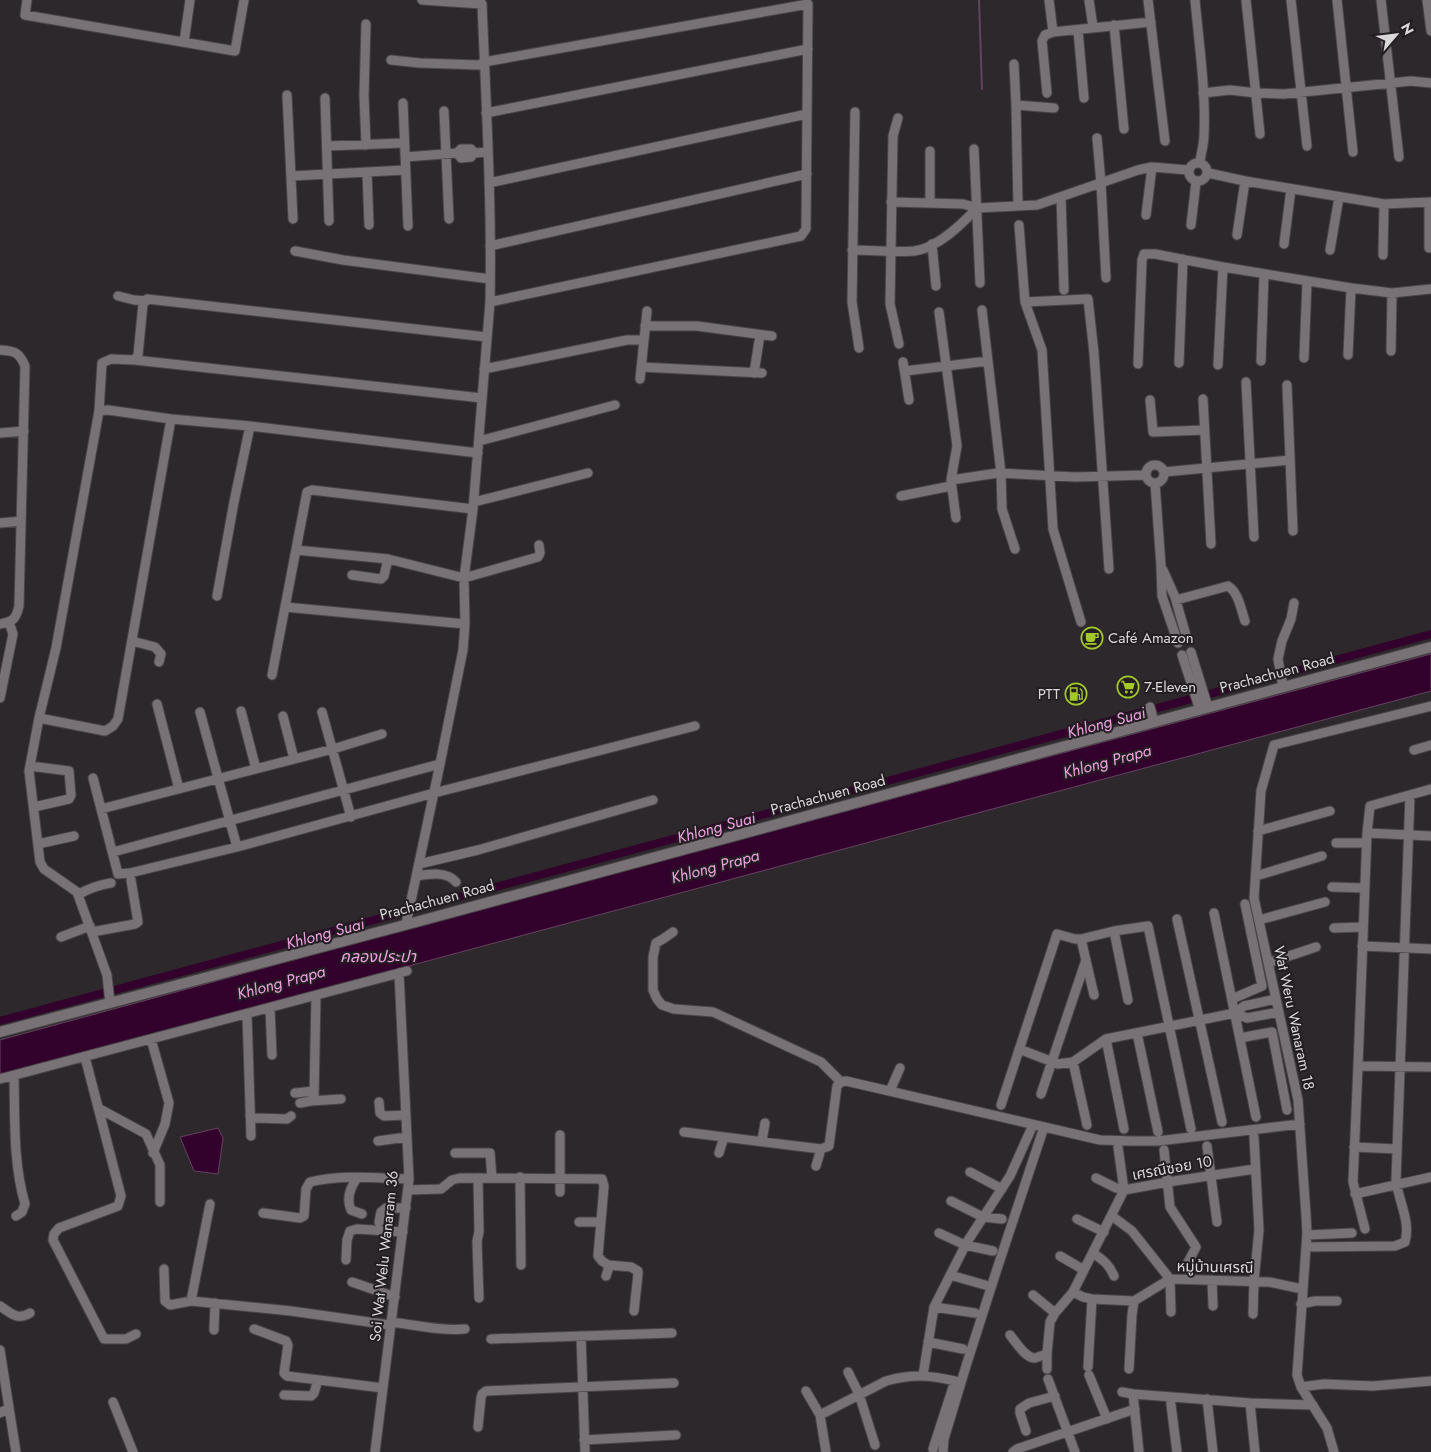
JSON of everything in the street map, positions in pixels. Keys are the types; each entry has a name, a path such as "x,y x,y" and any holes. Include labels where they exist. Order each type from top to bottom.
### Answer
{"street":[{"path":"27,0 25,15 235,51 244,0"},
{"path":"184,42 190,0"},
{"path":"411,923 412,898 416,876 463,650 465,624 464,578 478,453 490,302 489,183 482,4 422,0"},
{"path":"1049,0 1053,32"},
{"path":"1089,0 1093,28"},
{"path":"1148,0 1165,141"},
{"path":"1195,0 1203,93 1204,136 1200,162"},
{"path":"1246,0 1260,134"},
{"path":"1291,0 1307,146"},
{"path":"1337,0 1353,152"},
{"path":"1381,0 1399,158"},
{"path":"1428,0 1431,31"},
{"path":"391,60 472,65 808,4 806,229 801,236 490,302"},
{"path":"1047,93 1042,39 1045,35 1053,32 1151,22"},
{"path":"366,24 364,95 366,145"},
{"path":"1114,25 1124,129"},
{"path":"1078,30 1084,98"},
{"path":"486,113 808,49"},
{"path":"1014,64 1018,206"},
{"path":"1203,93 1230,90 1272,94 1412,81 1431,83"},
{"path":"287,95 293,219"},
{"path":"326,98 329,221"},
{"path":"403,103 408,226"},
{"path":"1016,105 1054,108"},
{"path":"444,111 449,219"},
{"path":"855,112 852,302 859,348"},
{"path":"489,183 807,114"},
{"path":"898,118 893,136 890,304 898,344"},
{"path":"1097,138 1106,278"},
{"path":"327,146 404,143"},
{"path":"405,158 457,153 461,150 471,149 474,153 488,152"},
{"path":"974,149 980,283"},
{"path":"930,151 930,203"},
{"path":"1200,162 1206,166 1208,173 1204,180 1196,182 1190,178 1188,170 1192,164 1200,162"},
{"path":"892,202 963,204 977,208 1038,205 1138,170 1152,167 1188,170"},
{"path":"1146,215 1152,167"},
{"path":"291,176 406,170"},
{"path":"367,172 369,224"},
{"path":"1208,173 1384,204 1430,203 1429,248"},
{"path":"490,246 807,174"},
{"path":"1237,235 1246,181"},
{"path":"1191,224 1196,182"},
{"path":"1284,244 1291,189"},
{"path":"1061,197 1064,290"},
{"path":"1330,250 1339,197"},
{"path":"1383,255 1384,204"},
{"path":"852,250 916,251 954,232 977,208"},
{"path":"1019,225 1024,302 1042,350 1053,529 1081,622"},
{"path":"932,244 936,286"},
{"path":"295,251 350,261 490,279"},
{"path":"1138,364 1142,260 1144,254 1155,254 1351,288 1392,293 1431,289"},
{"path":"1179,362 1183,259"},
{"path":"1218,365 1222,267"},
{"path":"1261,361 1264,274"},
{"path":"1304,358 1307,281"},
{"path":"1348,355 1351,288"},
{"path":"1391,351 1392,293"},
{"path":"118,296 134,300 487,337"},
{"path":"1024,302 1088,299 1109,570"},
{"path":"135,360 138,355 143,304 146,301"},
{"path":"982,310 1001,473 1002,509 1016,549"},
{"path":"640,379 647,311"},
{"path":"939,312 957,446 951,483 956,518"},
{"path":"645,326 697,326 772,336"},
{"path":"641,367 758,373 760,335"},
{"path":"484,369 628,340 644,340"},
{"path":"0,350 11,350 20,355 26,366 19,606 17,616 4,623 13,634 0,698"},
{"path":"110,1003 107,975 78,894 44,869 40,862 29,771 39,718 56,648 99,411 102,363 111,359 135,360 482,398"},
{"path":"909,400 904,366 946,366 988,361"},
{"path":"1246,382 1254,537"},
{"path":"1287,385 1293,531"},
{"path":"1203,399 1211,544"},
{"path":"1150,400 1153,432 1204,430"},
{"path":"479,442 615,405"},
{"path":"99,411 108,410 478,453"},
{"path":"39,718 105,731 113,726 118,719 171,418"},
{"path":"218,596 234,502 250,426"},
{"path":"0,433 24,430"},
{"path":"1164,472 1290,460"},
{"path":"1152,465 1158,465 1164,472 1163,478 1155,483 1149,481 1146,475 1147,469 1152,465"},
{"path":"272,675 307,492 312,490 473,505 588,473"},
{"path":"901,496 1001,473 1076,477 1146,475"},
{"path":"1155,483 1162,596 1178,643"},
{"path":"0,523 21,521"},
{"path":"296,550 388,559 464,578 538,557 540,553 539,545"},
{"path":"352,575 381,579 384,576 388,559"},
{"path":"1161,566 1176,600 1187,639"},
{"path":"1176,600 1228,586 1236,594 1245,621"},
{"path":"1283,687 1278,659 1282,641 1291,619 1294,603"},
{"path":"285,607 465,624"},
{"path":"132,640 155,647 161,654 159,662"},
{"name":"Prachachuen Road","path":"0,1032 411,923 1154,720 1431,647"},
{"path":"1186,654 1204,708"},
{"path":"157,704 179,789"},
{"name":"Wat Weru Wanaram 18","path":"1334,1452 1327,1428 1301,1387 1297,1375 1307,1235 1298,1100 1254,898 1261,791 1274,745 1431,706"},
{"path":"1150,707 1154,720"},
{"path":"241,711 256,769"},
{"path":"200,712 236,847"},
{"path":"322,712 351,817"},
{"path":"283,716 294,759"},
{"path":"94,778 118,874 130,873 236,847 434,793 695,726"},
{"path":"102,809 333,749 382,734"},
{"path":"1414,750 1431,746"},
{"path":"113,852 440,764"},
{"path":"30,766 69,771 71,795 69,799 34,806"},
{"path":"1365,1229 1352,1182 1366,838 1370,806 1431,789"},
{"path":"1306,1247 1395,1246 1405,1242 1405,1214 1397,1184 1397,1149 1410,795"},
{"path":"419,864 478,850 653,800"},
{"path":"1258,830 1330,811"},
{"path":"1336,843 1366,838 1409,835 1431,836"},
{"path":"38,844 74,836"},
{"path":"1256,876 1322,856"},
{"path":"416,876 428,874 441,875 451,877 456,882"},
{"path":"60,937 91,929 135,924 138,922 131,880"},
{"path":"78,894 87,889 111,883"},
{"path":"1332,887 1364,888"},
{"path":"1259,920 1325,902"},
{"path":"1232,999 1262,986 1245,904"},
{"path":"1214,913 1256,1117"},
{"path":"1177,919 1222,1122"},
{"path":"1001,1105 1057,934 1081,939 1114,931 1148,926 1191,1129"},
{"path":"1334,928 1363,927"},
{"path":"1114,931 1128,1000"},
{"path":"673,932 656,943 653,957 653,990 662,1005 674,1009 713,1012 821,1062 841,1082"},
{"path":"1081,939 1094,995"},
{"path":"1362,946 1431,949"},
{"path":"1268,963 1316,947"},
{"path":"1041,1094 1086,960"},
{"name":"Soi Wat Welu Wanaram 36","path":"316,996 403,972 409,1178 375,1452"},
{"path":"0,1079 316,996 314,1098 311,1101"},
{"path":"1235,1014 1244,1006 1276,999"},
{"path":"270,1008 272,1055"},
{"path":"1020,1049 1058,1064 1073,1062 1106,1040 1235,1014 1247,1018 1279,1012"},
{"path":"247,1014 251,1136"},
{"path":"1240,1038 1272,1032 1287,1110"},
{"path":"1137,1033 1158,1132"},
{"path":"151,1040 169,1103 165,1124 153,1152"},
{"path":"1106,1040 1124,1129"},
{"path":"85,1057 121,1196 118,1206 59,1228 54,1234 53,1240 104,1339 126,1339 136,1334"},
{"path":"1073,1062 1087,1125"},
{"path":"1358,1066 1431,1067"},
{"path":"890,1091 900,1068"},
{"path":"14,1076 15,1145 21,1190 26,1204 22,1212 16,1216"},
{"path":"684,1132 724,1137 763,1132 821,1149 829,1146 837,1086 841,1082 846,1081 1100,1140 1158,1141 1300,1124"},
{"path":"295,1093 314,1091"},
{"path":"300,1102 341,1098"},
{"path":"379,1102 380,1113 384,1116 406,1115"},
{"path":"98,1108 146,1134 160,1165 160,1202"},
{"path":"250,1116 254,1118 278,1119 287,1119 291,1116"},
{"path":"922,1375 934,1307 965,1245 1010,1176 1033,1125"},
{"path":"938,1451 944,1439 1044,1127"},
{"path":"560,1135 560,1192"},
{"path":"378,1141 407,1137"},
{"path":"719,1153 724,1137"},
{"path":"1253,1314 1259,1230 1254,1137"},
{"path":"1207,1146 1217,1222"},
{"path":"1047,1369 1050,1322 1055,1313 1073,1292 1124,1190 1118,1147"},
{"path":"1354,1147 1397,1149"},
{"path":"816,1166 821,1149"},
{"path":"1164,1150 1170,1207 1196,1246 1185,1268"},
{"path":"455,1154 490,1153 492,1178"},
{"name":"เศรณีซอย 10","path":"1096,1178 1124,1190 1255,1168"},
{"path":"970,1172 1002,1189"},
{"path":"263,1213 300,1218 304,1216 306,1189 310,1182 338,1177 409,1178"},
{"path":"520,1177 521,1265"},
{"path":"1355,1194 1431,1177"},
{"path":"357,1178 350,1188 349,1204 351,1210 362,1214"},
{"path":"408,1190 441,1189 452,1180 460,1178 602,1179 604,1186 598,1256 608,1265 631,1267 638,1271 634,1311"},
{"path":"478,1178 478,1298"},
{"path":"951,1201 982,1217 1002,1219"},
{"path":"191,1301 210,1204"},
{"path":"379,1222 382,1212 386,1208 406,1208"},
{"path":"1112,1216 1132,1231 1170,1279 1171,1312"},
{"path":"1077,1219 1104,1232"},
{"path":"579,1222 601,1222"},
{"path":"346,1260 347,1240 350,1231 357,1229 403,1232"},
{"path":"939,1233 965,1245 993,1252"},
{"path":"1307,1235 1352,1233"},
{"path":"1093,1253 1110,1266 1114,1276"},
{"path":"1060,1256 1084,1270"},
{"path":"606,1276 608,1265"},
{"path":"164,1269 165,1301 170,1305 191,1301 426,1326 448,1330 465,1329"},
{"path":"950,1275 985,1285"},
{"name":"หมู่บ้านเศรณี","path":"1134,1301 1170,1279 1269,1282 1302,1289"},
{"path":"1212,1280 1213,1306"},
{"path":"352,1282 395,1297"},
{"path":"1073,1292 1092,1299 1134,1301 1129,1368"},
{"path":"1033,1295 1055,1313"},
{"path":"1092,1299 1088,1371 1107,1419"},
{"path":"1301,1304 1337,1301"},
{"path":"214,1330 215,1303"},
{"path":"0,1306 16,1317 25,1316 30,1313"},
{"path":"934,1307 976,1313"},
{"path":"254,1329 286,1341 288,1345 284,1373 287,1376 383,1388"},
{"path":"491,1339 672,1333"},
{"path":"1010,1335 1030,1357 1035,1358 1047,1354"},
{"path":"581,1336 585,1452"},
{"path":"928,1342 963,1349"},
{"path":"0,1350 16,1452"},
{"path":"848,1372 859,1394 876,1445"},
{"path":"820,1415 886,1381 897,1378 922,1375 955,1381 938,1451"},
{"path":"1048,1379 1075,1452"},
{"path":"284,1395 310,1396 314,1393 318,1380"},
{"path":"1301,1387 1324,1384 1373,1386 1431,1381"},
{"path":"478,1427 481,1398 482,1394 486,1391 674,1383"},
{"path":"806,1391 820,1415 826,1452"},
{"path":"1122,1392 1250,1403 1313,1405"},
{"path":"1134,1394 1139,1452"},
{"path":"1026,1431 1020,1409 1029,1403 1055,1396"},
{"path":"1170,1397 1177,1452"},
{"path":"1207,1399 1213,1452"},
{"path":"113,1402 133,1452"},
{"path":"1250,1403 1255,1452"},
{"path":"0,1413 9,1408"},
{"path":"1013,1452 1135,1409"},
{"path":"584,1440 676,1435"}],"water":[{"path":"1431,654 1431,691 0,1076 0,1040"},
{"path":"218,1128 223,1138 218,1174 194,1171 180,1137"}],"waterway":[{"path":"979,0 982,89"},
{"name":"Khlong Suai","path":"0,1021 1431,634"}],"place":[{"name":"Café Amazon","path":"1092,638"},
{"name":"7-Eleven","path":"1128,687"},
{"name":"PTT","path":"1076,694"}],"water label":[{"name":"Khlong Prapa","path":"1107,761"},
{"name":"Khlong Prapa","path":"715,866"},
{"name":"คลองประปา","path":"378,956"},
{"name":"Khlong Prapa","path":"281,982"}]}
